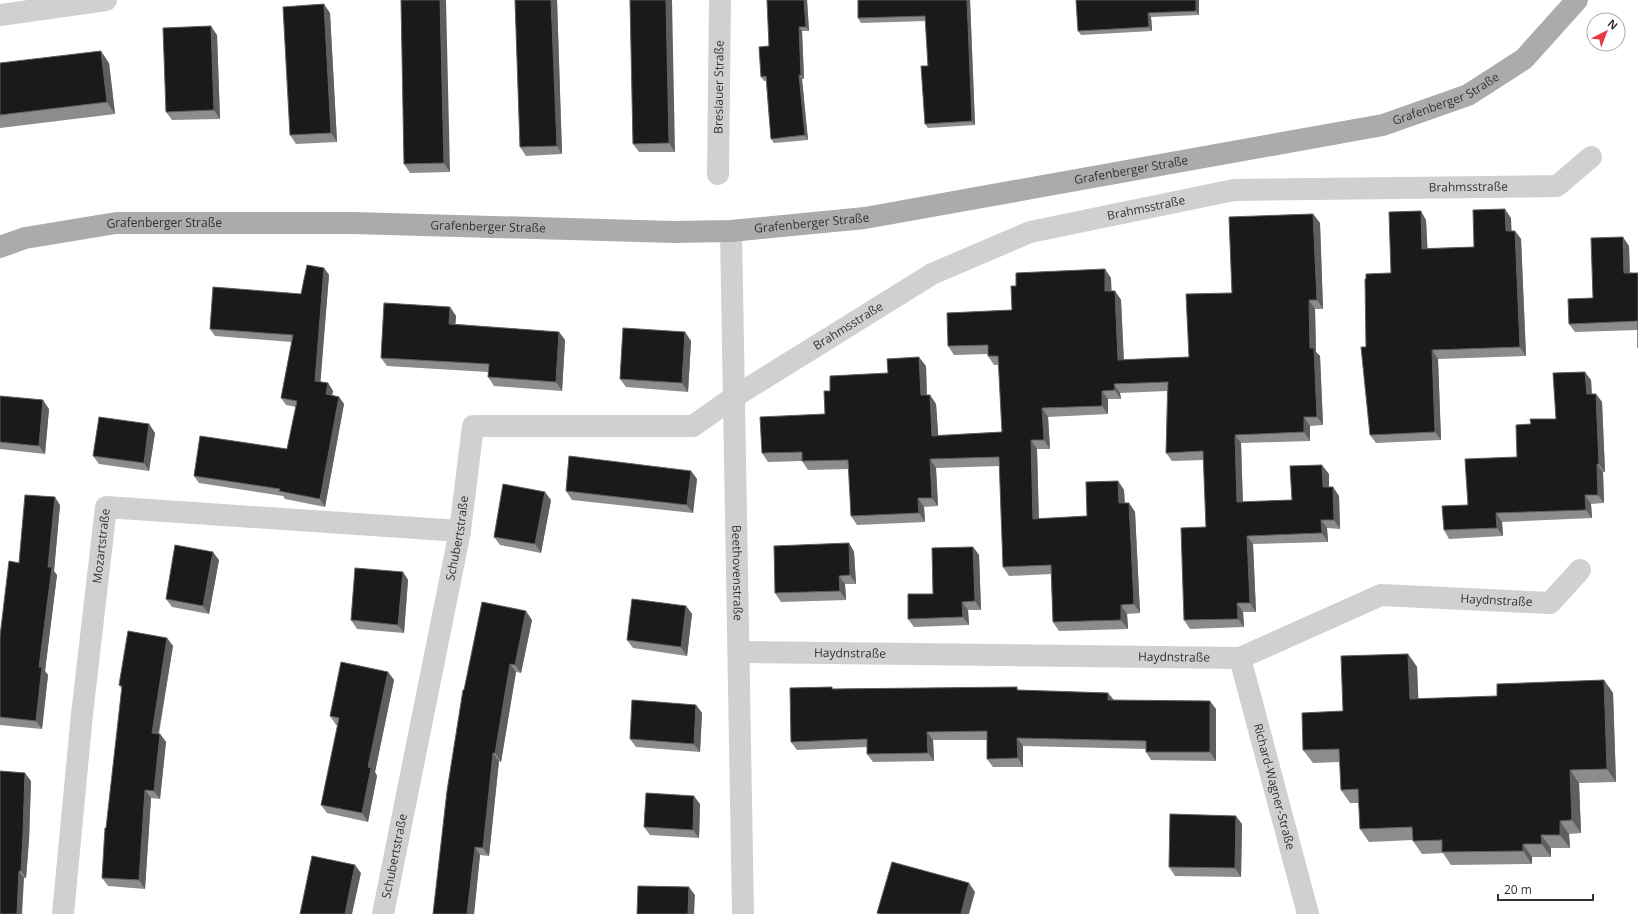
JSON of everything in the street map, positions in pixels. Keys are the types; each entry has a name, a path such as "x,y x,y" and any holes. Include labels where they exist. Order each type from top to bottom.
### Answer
{"main road":[{"name":"Grafenberger Straße","path":"0,246 25,238 116,223 352,223 674,232 731,231 865,218 1383,125 1468,95 1524,59 1577,0"}],"street":[{"path":"0,15 76,2 106,0"},
{"name":"Breslauer Straße","path":"718,174 720,0"},
{"name":"Brahmsstraße","path":"734,397 932,274 1030,232 1234,190 1557,186 1591,157"},
{"name":"Beethovenstraße","path":"731,231 743,914"},
{"name":"Schubertstraße","path":"383,914 460,531 473,426 693,426 734,397"},
{"name":"Mozartstraße","path":"63,914 82,714 106,507 460,531"},
{"name":"Haydnstraße","path":"738,652 1240,658 1381,595 1550,603 1580,570"},
{"name":"Richard-Wagner-Straße","path":"1240,658 1308,914"}],"building":[{"path":"401,0 440,0 444,163 404,164"},
{"path":"515,0 551,0 557,146 520,147"},
{"path":"630,0 666,0 669,143 633,144"},
{"path":"767,0 804,0 806,27 799,27 801,75 799,75 805,135 771,139 766,76 761,77 759,47 769,46"},
{"path":"858,0 967,0 972,121 925,124 921,66 928,66 925,16 858,18"},
{"path":"1076,0 1196,0 1196,11 1148,13 1149,27 1078,31"},
{"path":"324,4 331,133 290,135 283,7"},
{"path":"211,26 214,110 166,112 163,28"},
{"path":"101,51 107,102 0,115 0,63"},
{"path":"1505,209 1506,231 1515,231 1520,347 1432,350 1435,432 1370,435 1361,347 1366,347 1365,279 1366,274 1391,273 1389,212 1421,211 1422,249 1474,247 1473,210"},
{"path":"1313,214 1317,300 1309,300 1310,348 1314,348 1317,417 1304,417 1304,432 1235,435 1237,502 1292,500 1290,466 1322,465 1323,487 1333,487 1334,520 1321,520 1322,533 1247,536 1250,603 1237,603 1238,619 1184,620 1181,528 1206,527 1203,451 1166,453 1168,382 1114,384 1115,390 1102,391 1102,406 1042,408 1044,440 1031,440 1033,519 1087,516 1086,482 1118,481 1119,503 1129,503 1134,604 1121,605 1121,620 1053,622 1051,565 1003,567 999,457 930,459 932,498 918,498 919,513 851,516 848,460 802,461 802,452 762,453 760,417 825,414 824,391 830,391 830,376 888,373 887,359 919,357 921,395 930,395 932,436 1002,432 998,356 988,356 988,345 948,346 947,313 1012,310 1011,286 1016,286 1016,273 1105,269 1105,291 1115,291 1118,360 1189,357 1186,294 1232,293 1229,217"},
{"path":"1623,237 1624,273 1638,273 1638,321 1569,324 1568,299 1593,298 1591,238"},
{"path":"307,265 324,268 315,381 328,383 326,394 339,397 320,499 279,491 280,489 194,476 200,436 287,449 297,401 281,398 293,335 210,329 213,287 301,294"},
{"path":"384,303 450,307 449,324 559,332 556,382 488,377 489,364 381,358"},
{"path":"623,328 685,332 682,383 620,379"},
{"path":"1585,372 1587,394 1596,394 1599,464 1597,464 1598,495 1585,495 1586,510 1496,513 1497,528 1444,530 1442,506 1468,505 1465,459 1517,457 1516,425 1531,424 1530,419 1556,419 1553,373"},
{"path":"0,396 43,400 39,446 0,442"},
{"path":"99,417 149,424 144,463 93,456"},
{"path":"569,456 691,471 687,505 566,491"},
{"path":"503,484 545,492 535,544 494,537"},
{"path":"25,495 55,497 48,567 52,567 39,667 42,667 36,721 0,717 0,636 9,561 19,563"},
{"path":"849,543 850,575 839,576 840,591 775,593 774,546"},
{"path":"175,545 213,552 203,606 166,599"},
{"path":"973,547 975,601 962,602 963,617 908,619 908,594 933,594 932,548"},
{"path":"355,568 403,572 398,625 351,620"},
{"path":"632,599 686,606 681,647 627,640"},
{"path":"482,602 526,611 515,665 510,664 495,753 493,753 483,848 475,847 467,914 433,914 447,791 463,690"},
{"path":"128,631 167,638 152,733 160,734 154,791 145,790 139,880 102,878 105,828 122,686 119,685"},
{"path":"1408,654 1410,699 1497,696 1497,684 1604,680 1607,769 1570,770 1572,820 1560,821 1560,835 1541,835 1542,844 1523,844 1523,851 1442,852 1442,840 1413,841 1412,827 1360,829 1358,789 1341,790 1339,749 1303,750 1302,713 1343,711 1341,656"},
{"path":"341,662 388,672 368,767 371,768 362,813 321,805 339,718 330,716"},
{"path":"832,687 832,689 1017,687 1017,690 1108,693 1108,700 1210,701 1210,752 1146,752 1146,741 1017,738 1018,758 987,759 987,731 927,732 928,753 867,754 867,739 791,742 790,688"},
{"path":"632,700 696,705 694,744 630,739"},
{"path":"0,771 25,773 21,871 19,871 17,914 0,914"},
{"path":"646,793 694,796 693,830 644,827"},
{"path":"1170,814 1236,816 1235,868 1169,867"},
{"path":"312,856 355,865 345,914 300,914"},
{"path":"892,862 969,883 961,914 877,913"},
{"path":"638,886 689,887 688,914 637,914"}]}
